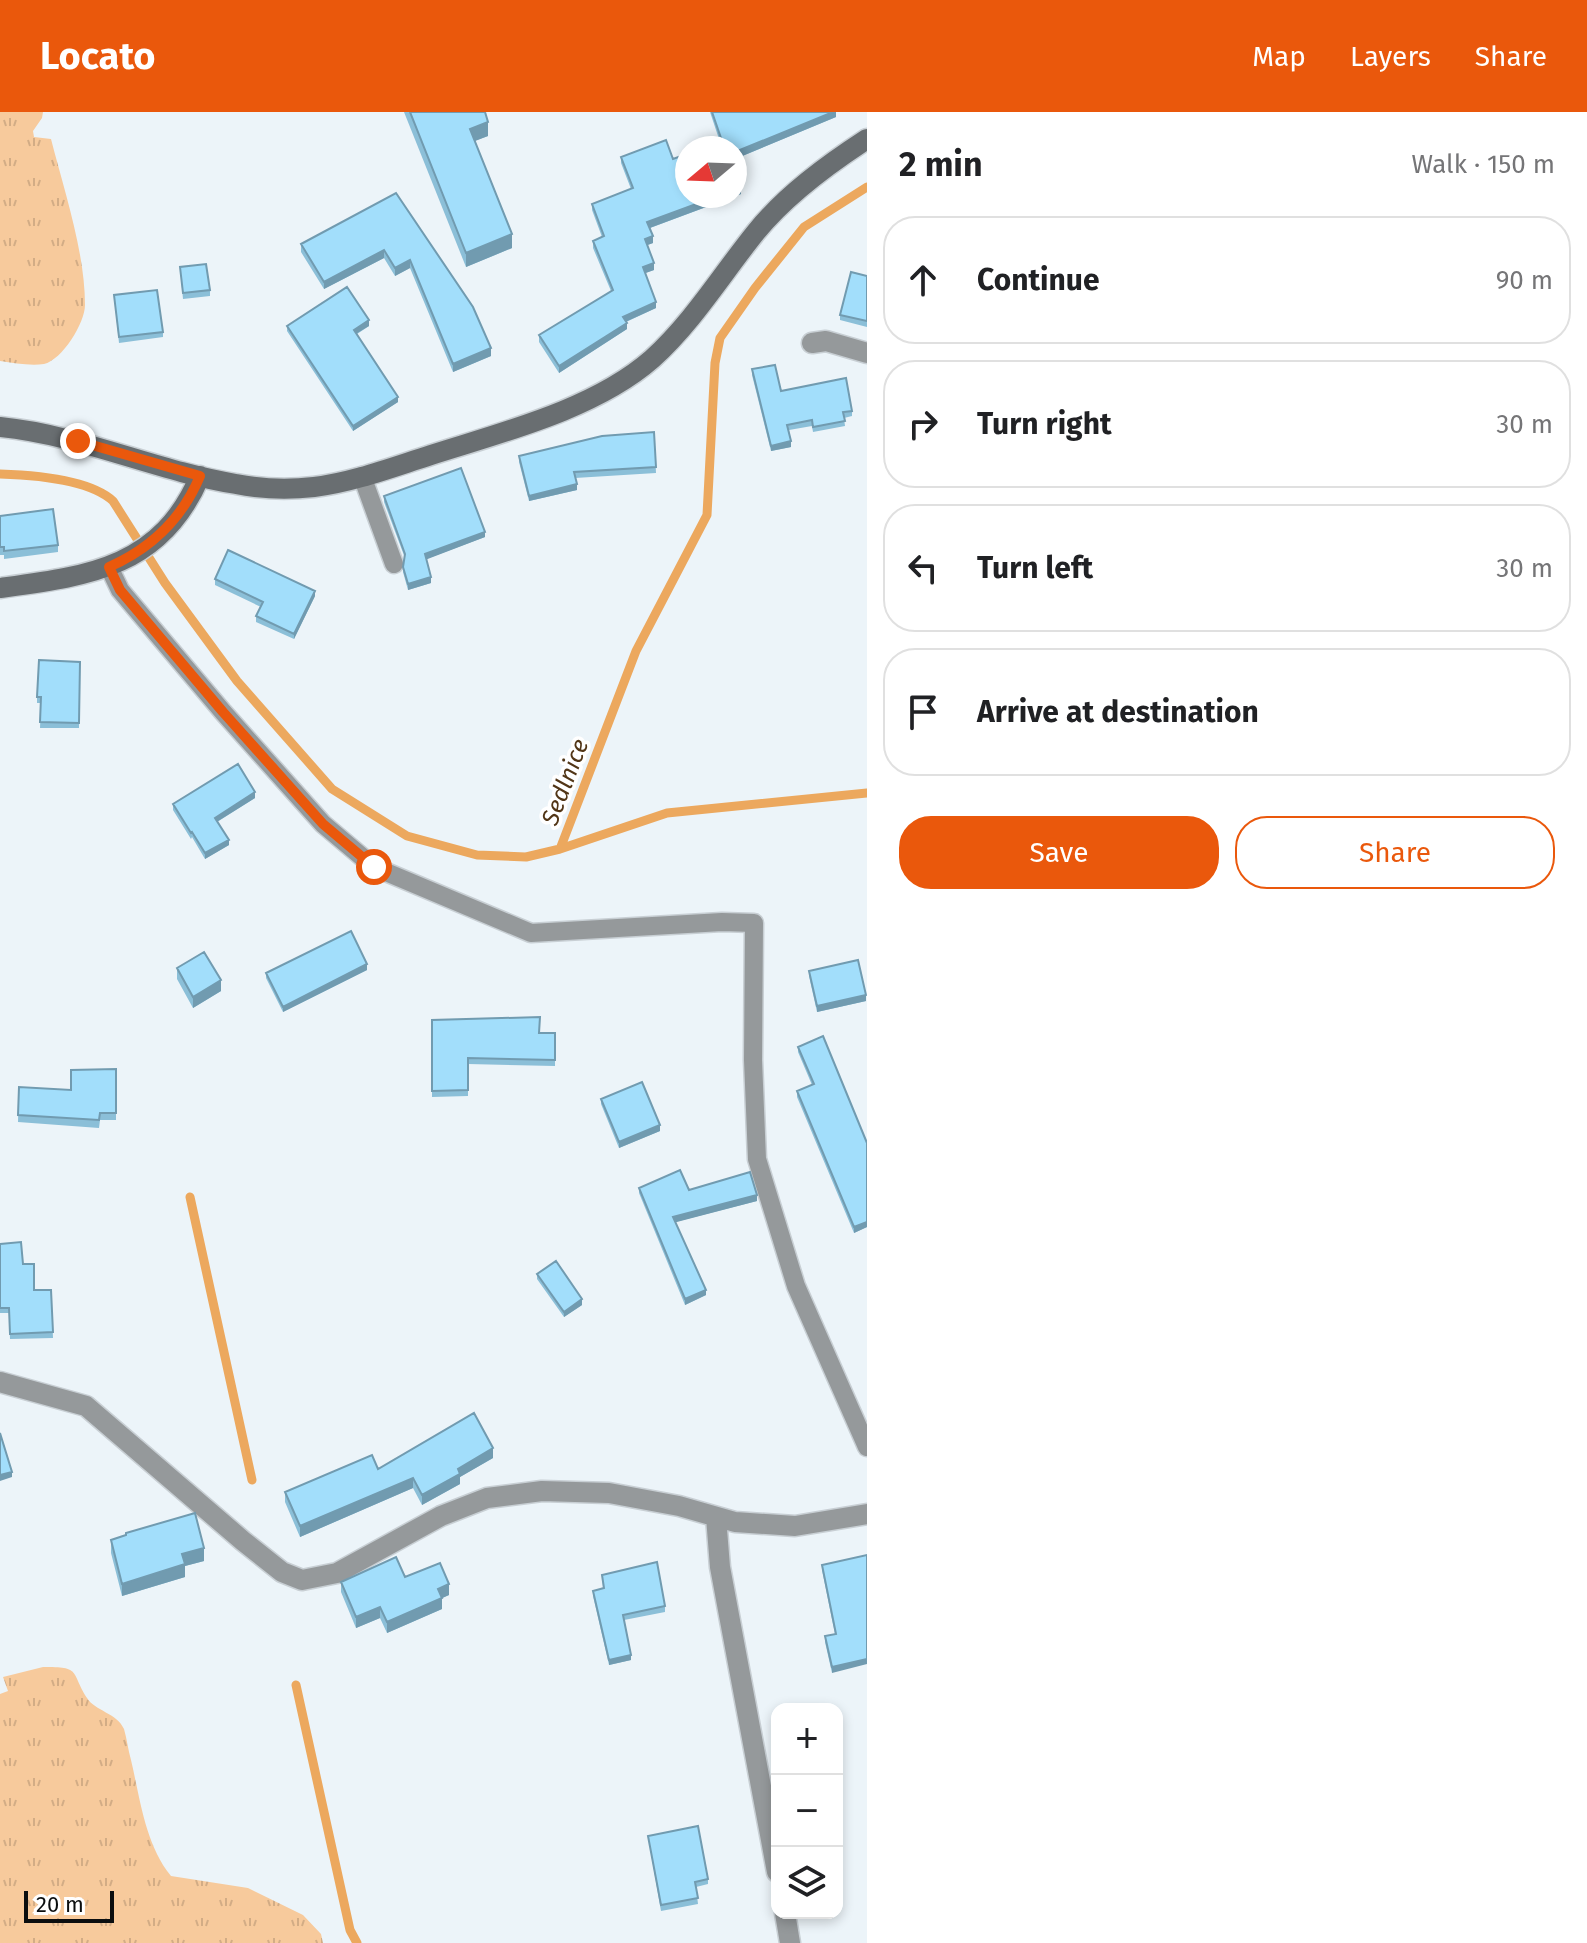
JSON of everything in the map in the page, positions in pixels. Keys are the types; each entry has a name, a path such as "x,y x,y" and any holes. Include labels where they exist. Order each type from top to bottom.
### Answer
{"main road":[{"path":"0,427 78,441 235,484 290,489 362,476 570,407 627,379 677,333 775,211 824,169 867,139"},
{"path":"0,588 76,576 116,564 150,543 177,519 200,476"}],"street":[{"path":"812,343 826,341 867,353"},
{"path":"0,1382 86,1406 243,1541 282,1572 302,1580 337,1573 441,1516 487,1498 542,1491 609,1493 679,1506 735,1522 795,1526 867,1514"},
{"path":"716,1517 720,1567 772,1847"},
{"path":"786,1919 790,1943"}],"lane":[{"path":"362,476 394,564"},
{"path":"116,564 120,590 223,712 323,824 374,867 531,933 722,922 754,923 753,1060 757,1159 796,1286 867,1447"}],"green space":[{"path":"0,112 43,112 33,131 34,137 51,139 82,264 85,305 81,321 65,348 44,364 0,361"},
{"path":"43,1667 64,1668 73,1672 87,1698 121,1724 149,1835 171,1876 248,1888 303,1915 321,1934 323,1943 0,1943 0,1694 8,1691 3,1677"}],"building":[{"path":"410,112 485,112 488,122 470,129 512,234 466,253"},
{"path":"712,112 833,112 747,147 747,136 720,136"},
{"path":"666,140 675,158 675,208 685,208 647,222 653,236 645,239 654,263 643,267 656,302 623,317 627,323 559,366 539,335 613,290 593,241 604,236 592,204 633,188 621,157"},
{"path":"396,193 473,307 491,348 453,364 410,260 395,268 384,250 324,282 301,244"},
{"path":"206,264 210,290 183,293 180,267"},
{"path":"851,272 867,276 867,321 840,315"},
{"path":"347,287 369,320 354,330 398,397 353,426 287,326"},
{"path":"157,290 163,332 119,337 114,295"},
{"path":"775,365 781,391 846,378 852,411 843,412 845,421 813,427 812,420 787,425 791,441 771,446 752,369"},
{"path":"654,432 656,467 574,472 577,484 529,496 519,456 602,436"},
{"path":"461,468 485,532 425,554 431,577 408,584 403,567 405,554 384,496"},
{"path":"53,509 58,545 4,551 4,547 0,547 0,516"},
{"path":"228,550 315,591 294,634 256,616 263,602 215,579"},
{"path":"39,660 80,662 79,723 40,722 41,697 37,697"},
{"path":"238,764 255,792 215,818 229,840 205,853 173,804"},
{"path":"351,931 367,964 283,1007 266,973"},
{"path":"204,952 221,980 193,997 177,968"},
{"path":"858,960 866,995 817,1006 809,971"},
{"path":"540,1017 539,1033 555,1033 555,1060 468,1058 468,1090 432,1091 432,1020"},
{"path":"823,1036 867,1143 867,1222 854,1227 797,1091 814,1084 798,1047"},
{"path":"116,1069 116,1113 100,1113 99,1120 18,1115 19,1087 71,1090 71,1070"},
{"path":"642,1082 660,1125 619,1142 601,1099"},
{"path":"680,1170 689,1190 750,1172 757,1195 673,1217 706,1290 685,1299 639,1188"},
{"path":"21,1242 23,1264 34,1264 34,1290 51,1290 53,1332 10,1334 9,1308 0,1308 0,1244"},
{"path":"556,1261 582,1299 564,1312 537,1274"},
{"path":"474,1413 493,1448 458,1469 460,1474 422,1495 413,1478 300,1526 285,1492 372,1455 378,1469"},
{"path":"0,1433 12,1472 0,1475"},
{"path":"195,1513 204,1548 182,1554 185,1564 122,1584 111,1540"},
{"path":"867,1555 867,1659 832,1667 825,1636 836,1634 822,1565"},
{"path":"396,1557 405,1577 440,1563 449,1584 438,1589 442,1598 387,1622 380,1607 356,1617 341,1582"},
{"path":"657,1562 665,1606 623,1615 631,1655 609,1660 593,1591 604,1588 602,1575"},
{"path":"698,1826 708,1879 695,1882 698,1898 661,1905 648,1836"}],"waterway":[{"name":"Sedlnice","path":"0,474 75,483 113,501 165,583 237,681 332,789 407,836 477,855 526,857 560,849 636,651 707,515 715,363 720,338 804,227 867,187"},
{"path":"560,849 667,813 867,793"},
{"path":"190,1197 252,1480"},
{"path":"296,1685 350,1930 357,1943"}],"route":[{"path":"78,441 200,476 177,519 150,543 109,567 120,590 223,712 323,824 374,867"}]}
